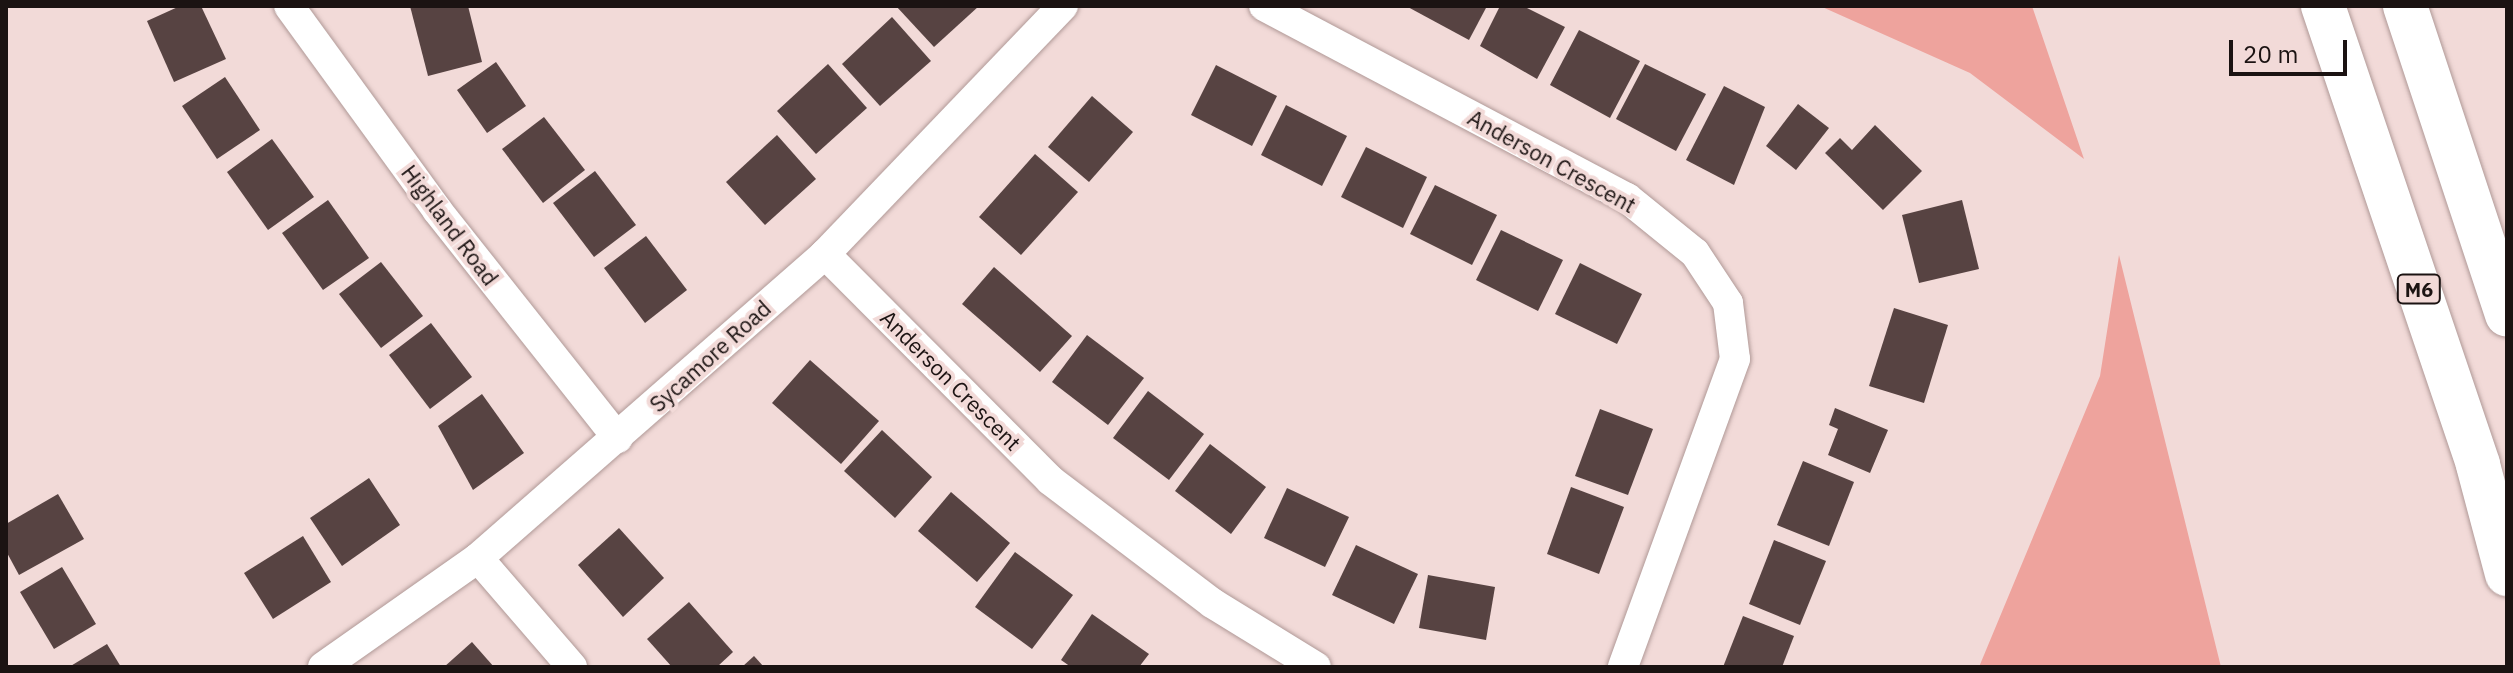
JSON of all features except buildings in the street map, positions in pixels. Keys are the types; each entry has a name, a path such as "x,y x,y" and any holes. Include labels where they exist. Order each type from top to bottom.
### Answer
{"highway":[{"name":"M6","path":"2323,6 2478,465 2507,574"},
{"path":"2405,6 2507,315"}],"street":[{"name":"Sycamore Road","path":"323,667 478,558 825,254 1063,6"},
{"name":"Anderson Crescent","path":"1264,6 1627,198 1695,253 1728,303 1735,359 1623,667"},
{"name":"Highland Road","path":"297,9 437,210 618,438"},
{"name":"Anderson Crescent","path":"825,254 1050,480 1200,595 1316,667"},
{"path":"478,558 572,667"}],"shaded area":[{"path":"1820,6 2032,6 2084,159 1970,73"},
{"path":"2119,255 2221,667 1979,667 2100,376"}]}
